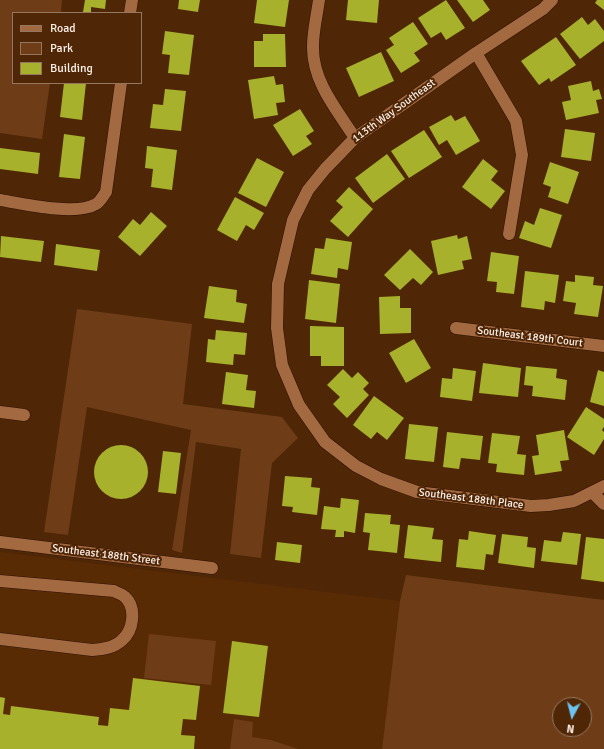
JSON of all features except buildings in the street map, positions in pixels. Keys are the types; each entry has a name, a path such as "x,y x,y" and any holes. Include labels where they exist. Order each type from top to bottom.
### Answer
{"street":[{"path":"130,12 132,0"},
{"path":"319,0 312,47 316,70 323,88 355,138"},
{"name":"113th Way Southeast","path":"325,442 299,405 282,365 277,328 278,284 293,220 308,190 325,169 355,138 476,53 543,9 552,0"},
{"path":"476,53 516,121 522,155 509,234"},
{"path":"0,200 64,210 82,209 96,204 106,192 121,84"},
{"name":"Southeast 189th Court","path":"456,328 604,346"},
{"path":"0,412 24,415"},
{"name":"Southeast 188th Place","path":"325,442 356,466 381,479 417,492 531,506 574,501 604,486"},
{"path":"592,492 604,504"},
{"name":"Southeast 188th Street","path":"0,542 212,568"},
{"path":"0,581 114,591 125,597 130,604 132,624 123,640 116,645 103,649 92,650 0,639"}],"shaded area":[{"path":"0,552 400,601 382,749 0,749"}],"green space":[{"path":"0,0 62,0 61,12 12,12 12,84 50,84 42,139 0,133"},
{"path":"77,309 192,324 183,404 282,417 298,438 272,463 261,558 230,554 241,449 196,442 182,553 172,550 191,430 87,407 68,535 44,532"},
{"path":"406,575 604,600 604,749 382,749 400,601"},
{"path":"149,634 216,641 211,685 144,678"},
{"path":"234,719 253,722 252,737 271,740 298,749 230,749"}]}
